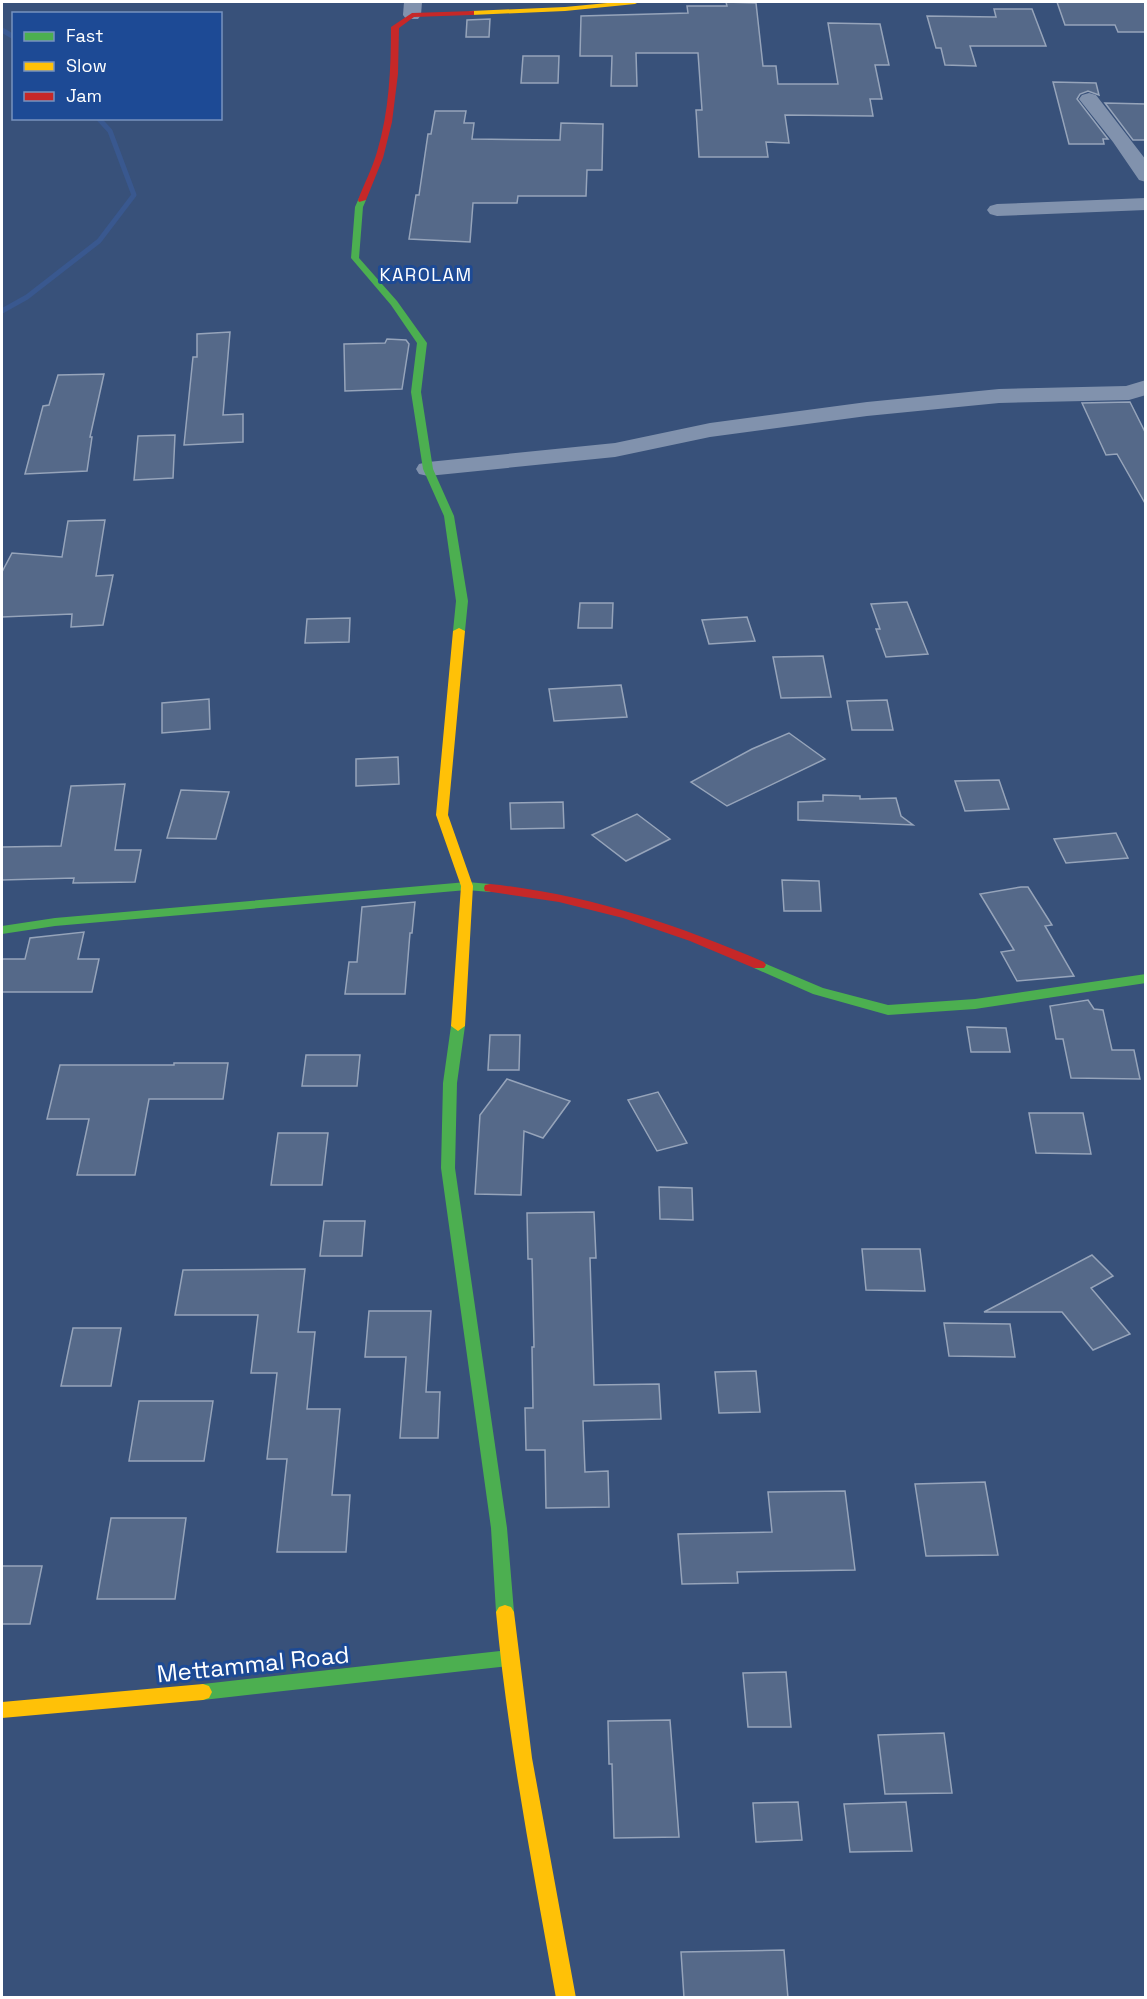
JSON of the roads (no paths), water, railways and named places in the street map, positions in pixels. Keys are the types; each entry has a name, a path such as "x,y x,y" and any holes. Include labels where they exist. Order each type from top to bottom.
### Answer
{"main road":[{"path":"566,1998 536,1834 509,1658 499,1528 448,1168 450,1083 459,1019 467,886 442,815 462,601 449,516 428,469 416,392 422,343 394,303 355,258 359,207 381,152 388,117 395,51 395,27 412,8 565,9 635,2"},
{"path":"2,930 56,922 467,886 533,891 644,920 716,946 818,991 888,1010 975,1004 1146,978"},
{"name":"Mettammal Road","path":"2,1710 159,1697 509,1658"}],"street":[{"path":"1089,99 1121,139 1146,177"},
{"path":"997,210 1146,204"},
{"path":"428,469 615,450 710,430 867,410 999,396 1129,393 1146,387"}],"waterway":[{"path":"2,30 12,36"},
{"path":"2,311 27,297 99,241 134,195 110,131 100,120"}],"district":[{"name":"KAROLAM","path":"426,274"}]}
